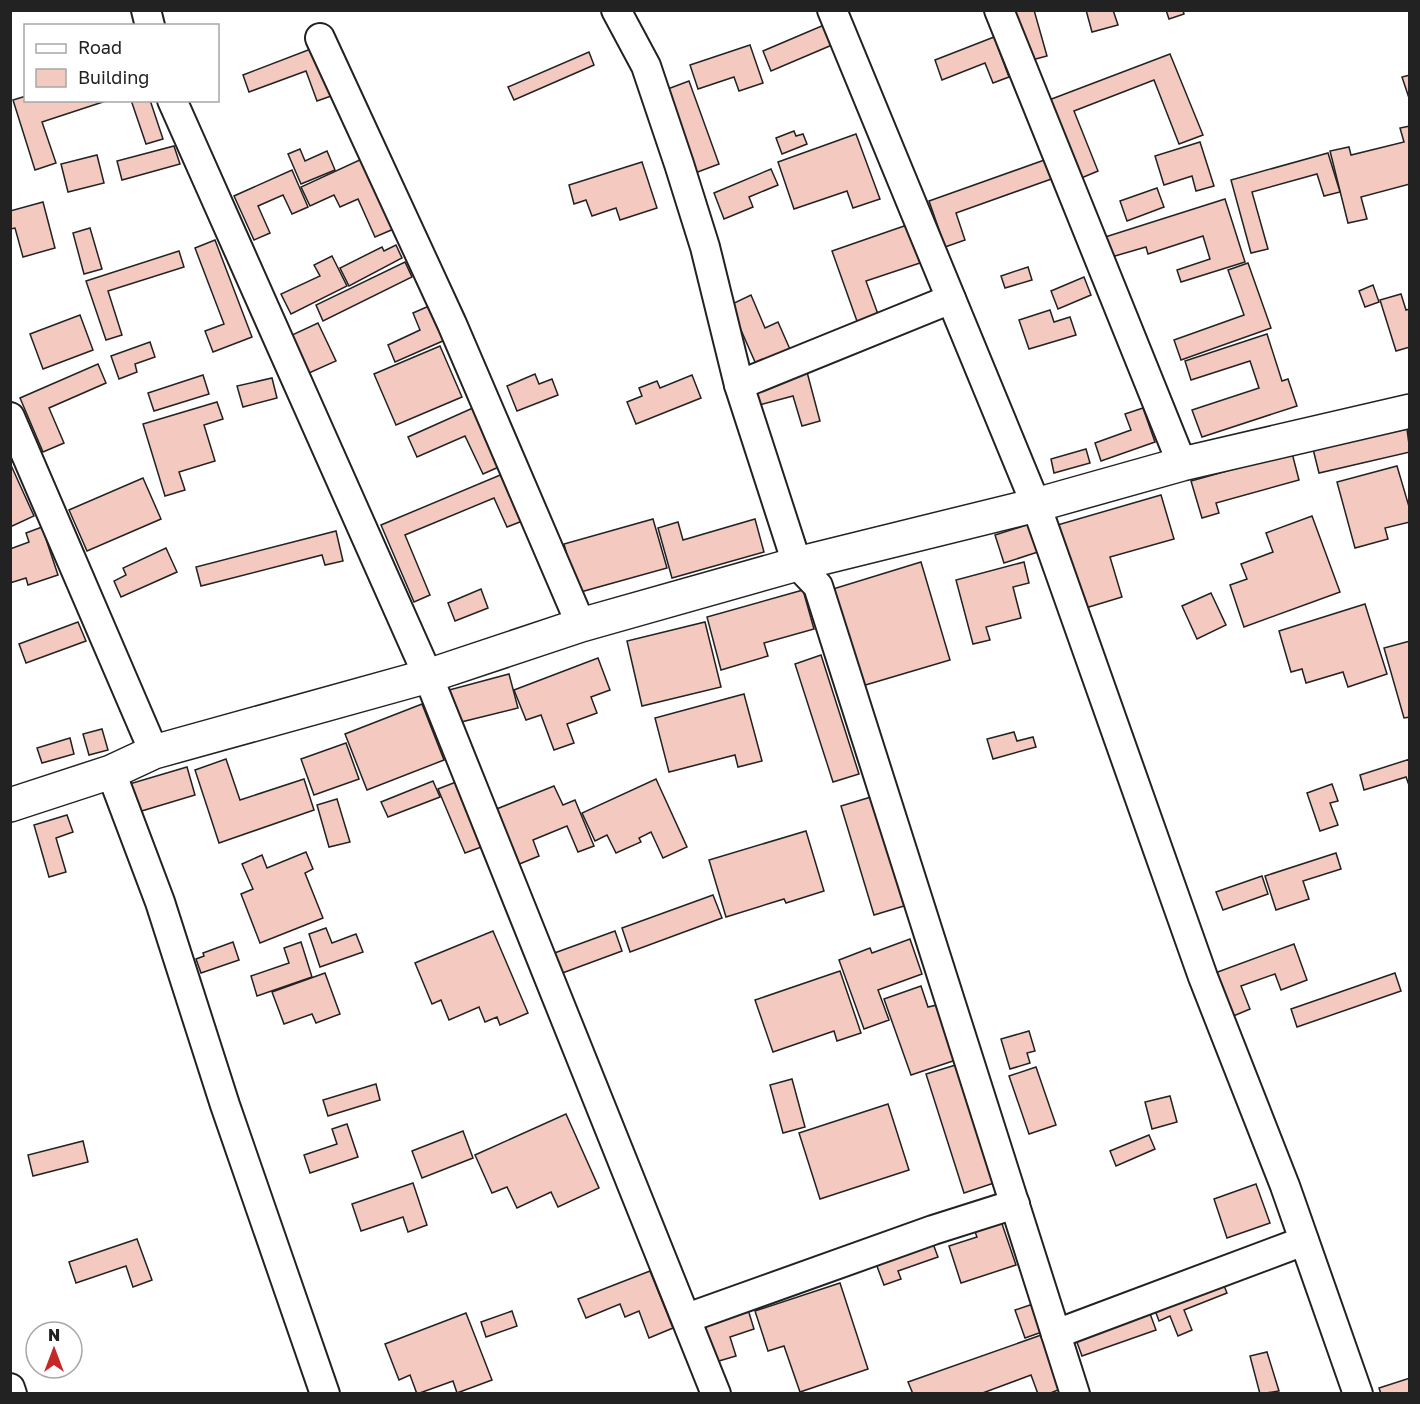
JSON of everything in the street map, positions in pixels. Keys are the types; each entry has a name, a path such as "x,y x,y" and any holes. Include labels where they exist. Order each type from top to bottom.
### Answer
{"street":[{"path":"616,10 646,66 676,153 705,246 739,384 797,564 818,586 1075,1394"},
{"path":"832,10 1036,505 1203,977 1285,1186 1358,1394"},
{"path":"999,10 1182,464"},
{"path":"320,38 452,324 581,625"},
{"path":"173,102 428,676 716,1394"},
{"path":"739,384 951,299"},
{"path":"10,805 111,772 154,752 428,676 581,625 797,564 1036,505 1182,464 1410,411"},
{"path":"10,417 154,752"},
{"path":"111,772 160,902 225,1105 325,1394"},
{"path":"687,1318 933,1230 1015,1204"},
{"path":"1056,1334 1304,1241"},
{"path":"10,1388 12,1394"}],"building":[{"path":"1013,10 1034,10 1047,56 1028,61"},
{"path":"1086,10 1113,10 1118,25 1092,32"},
{"path":"1166,10 1183,10 1184,14 1169,19"},
{"path":"824,25 832,45 771,71 763,51"},
{"path":"994,37 1009,77 993,83 985,63 942,80 935,60"},
{"path":"750,45 763,83 739,91 734,77 698,89 690,65"},
{"path":"316,47 334,95 317,101 306,71 249,92 243,75"},
{"path":"589,52 594,65 514,100 508,87"},
{"path":"1170,54 1203,135 1179,144 1154,80 1074,111 1098,171 1079,179 1049,100"},
{"path":"1410,75 1410,101 1402,77"},
{"path":"689,81 719,164 695,173 665,90"},
{"path":"24,97 24,102 103,102 42,122 56,163 35,170 13,100"},
{"path":"132,102 151,102 163,139 146,144"},
{"path":"1410,126 1410,184 1361,197 1367,219 1348,223 1330,151 1349,147 1351,155 1404,142 1400,128"},
{"path":"794,131 796,136 803,134 807,144 782,154 776,138"},
{"path":"856,134 880,199 853,208 847,191 794,209 778,162"},
{"path":"1200,142 1214,186 1196,191 1192,176 1164,185 1155,156"},
{"path":"174,146 180,164 122,180 117,161"},
{"path":"300,149 305,161 327,151 335,170 301,184 288,154"},
{"path":"1328,153 1340,192 1324,196 1317,174 1252,192 1268,249 1251,253 1231,180"},
{"path":"97,155 104,183 68,192 61,164"},
{"path":"364,158 396,228 375,237 358,199 340,207 334,195 310,206 301,187"},
{"path":"1050,158 1057,177 956,213 965,240 945,247 929,201"},
{"path":"642,162 657,208 620,220 616,208 592,216 586,200 574,204 569,185"},
{"path":"771,169 778,185 749,197 753,207 724,219 714,193"},
{"path":"292,170 308,207 292,214 283,195 258,206 270,233 254,240 234,196"},
{"path":"1157,188 1164,207 1127,221 1120,201"},
{"path":"1225,199 1245,262 1181,282 1177,270 1210,259 1203,236 1148,254 1146,247 1108,258 1102,238"},
{"path":"43,202 55,248 23,257 15,228 10,229 10,211"},
{"path":"907,225 920,263 866,281 879,317 858,324 832,251"},
{"path":"90,228 102,269 84,274 73,233"},
{"path":"215,240 252,337 213,352 205,331 224,324 195,248"},
{"path":"396,245 402,258 349,286 340,268 382,247 384,251"},
{"path":"179,251 184,267 108,291 122,335 106,340 86,281"},
{"path":"332,256 347,286 291,314 281,294 320,276 314,265"},
{"path":"405,262 412,277 323,321 316,305"},
{"path":"1248,263 1271,328 1181,360 1174,340 1244,315 1228,270"},
{"path":"1028,267 1032,280 1005,288 1001,276"},
{"path":"1084,277 1091,295 1058,309 1051,291"},
{"path":"1373,285 1379,302 1365,307 1359,291"},
{"path":"1401,294 1406,310 1410,309 1410,347 1396,351 1380,300"},
{"path":"751,295 765,328 778,322 793,356 759,371 730,305"},
{"path":"429,306 445,340 395,362 388,345 420,330 413,313"},
{"path":"1050,310 1054,322 1070,317 1076,335 1029,349 1019,320"},
{"path":"80,315 93,350 43,369 30,334"},
{"path":"318,323 336,361 309,373 292,335"},
{"path":"1267,334 1282,381 1288,379 1297,406 1202,437 1192,410 1259,388 1250,361 1191,380 1185,361"},
{"path":"150,342 155,357 135,364 137,372 119,379 111,356"},
{"path":"440,346 462,397 396,425 374,374"},
{"path":"98,364 106,383 49,408 64,443 43,452 20,398"},
{"path":"807,372 820,421 802,426 793,396 759,405 754,386"},
{"path":"535,374 539,384 552,379 558,395 517,411 507,386"},
{"path":"203,375 209,394 154,411 148,393"},
{"path":"692,375 701,398 636,424 627,402 642,396 639,388 657,381 660,388"},
{"path":"272,378 277,398 243,407 237,386"},
{"path":"217,402 223,419 204,425 215,461 179,472 185,490 165,496 143,424"},
{"path":"475,407 501,466 483,474 465,436 417,457 408,437"},
{"path":"1143,408 1155,442 1101,461 1095,443 1131,430 1125,414"},
{"path":"1407,429 1410,452 1319,473 1313,449"},
{"path":"1086,449 1090,463 1054,473 1051,459"},
{"path":"1292,453 1299,480 1216,503 1219,513 1202,518 1191,481"},
{"path":"10,463 34,516 10,527"},
{"path":"1397,466 1410,510 1410,522 1385,528 1388,539 1355,548 1337,482"},
{"path":"505,473 525,520 507,527 494,498 405,535 430,595 414,602 381,525"},
{"path":"143,478 161,519 87,551 69,510"},
{"path":"1161,495 1174,539 1110,557 1122,597 1079,610 1054,526"},
{"path":"1312,516 1340,592 1244,627 1230,585 1247,579 1241,564 1273,552 1266,533"},
{"path":"653,519 667,568 577,593 564,544"},
{"path":"755,519 764,552 672,578 658,528 678,522 683,540"},
{"path":"1033,523 1041,551 1004,563 995,535"},
{"path":"42,527 58,575 28,585 26,578 10,583 10,549 29,542 26,533"},
{"path":"336,531 343,561 325,565 322,555 201,586 196,567"},
{"path":"166,548 177,572 121,597 114,581 126,575 123,568"},
{"path":"921,562 950,660 862,686 833,589"},
{"path":"1024,562 1029,583 1013,587 1021,618 986,627 990,640 973,644 956,580"},
{"path":"481,589 488,608 455,621 448,603"},
{"path":"803,590 814,629 764,643 768,656 721,670 707,617"},
{"path":"1211,593 1226,625 1197,639 1182,606"},
{"path":"1365,604 1387,674 1348,687 1343,672 1306,683 1302,669 1291,672 1279,631"},
{"path":"78,622 86,641 26,663 19,644"},
{"path":"705,622 721,687 642,706 627,641"},
{"path":"1410,641 1410,717 1404,718 1384,648"},
{"path":"821,655 859,774 833,782 795,664"},
{"path":"598,658 610,690 591,697 597,713 567,724 574,743 554,750 541,715 526,720 514,690"},
{"path":"509,674 518,708 457,723 449,690"},
{"path":"744,694 762,761 738,767 735,755 669,772 655,718"},
{"path":"422,704 444,760 367,790 345,734"},
{"path":"102,729 108,750 89,755 83,734"},
{"path":"1014,732 1017,741 1033,737 1036,747 993,759 987,739"},
{"path":"70,738 74,754 42,763 37,748"},
{"path":"346,743 359,779 314,795 301,759"},
{"path":"226,759 240,800 304,779 314,810 219,843 195,770"},
{"path":"1410,759 1410,788 1406,777 1364,790 1360,775"},
{"path":"187,767 195,795 135,813 126,785"},
{"path":"656,779 687,847 663,858 651,832 639,838 641,842 616,853 607,835 595,841 582,813"},
{"path":"433,781 440,797 388,817 381,802"},
{"path":"456,782 484,846 465,853 438,789"},
{"path":"1332,784 1338,801 1330,803 1338,825 1320,831 1307,793"},
{"path":"554,786 563,805 575,800 594,846 578,852 567,826 533,840 539,856 517,865 494,810"},
{"path":"871,797 904,906 874,915 841,806"},
{"path":"337,799 350,842 329,847 317,805"},
{"path":"67,815 73,832 56,838 66,872 49,877 34,825"},
{"path":"806,831 824,891 786,903 784,899 726,917 709,860"},
{"path":"306,852 313,869 305,873 323,918 260,943 241,894 253,889 242,864 262,855 267,868"},
{"path":"1336,853 1341,869 1303,881 1309,899 1276,910 1265,876"},
{"path":"1262,876 1268,894 1223,910 1216,892"},
{"path":"713,895 722,918 630,952 622,928"},
{"path":"326,928 332,943 356,934 363,952 320,967 309,934"},
{"path":"493,931 528,1013 500,1025 497,1017 485,1022 479,1007 449,1020 441,1000 432,1004 415,963"},
{"path":"615,931 622,951 557,975 549,955"},
{"path":"910,939 922,974 878,990 889,1020 864,1029 839,960 870,948 872,953"},
{"path":"233,942 239,960 201,973 196,959 204,956 203,953"},
{"path":"301,942 312,977 257,996 251,976 289,963 284,948"},
{"path":"1294,944 1307,980 1281,990 1275,974 1241,986 1250,1009 1231,1017 1215,973"},
{"path":"840,971 861,1033 837,1041 834,1031 773,1052 755,1000"},
{"path":"325,973 340,1014 316,1023 312,1014 284,1024 272,992"},
{"path":"1395,973 1401,991 1297,1027 1291,1009"},
{"path":"921,986 928,1007 937,1005 956,1060 911,1075 884,999"},
{"path":"1029,1031 1035,1051 1027,1053 1030,1063 1010,1069 1001,1039"},
{"path":"959,1064 997,1182 964,1193 926,1074"},
{"path":"1036,1067 1056,1125 1029,1134 1009,1076"},
{"path":"792,1079 805,1127 783,1133 770,1085"},
{"path":"376,1084 380,1100 328,1116 323,1100"},
{"path":"1170,1096 1177,1122 1152,1129 1145,1102"},
{"path":"888,1104 909,1170 820,1199 799,1133"},
{"path":"566,1114 599,1188 558,1207 551,1192 517,1208 507,1187 492,1193 475,1155"},
{"path":"347,1124 358,1157 310,1173 304,1155 337,1144 332,1129"},
{"path":"463,1131 473,1158 422,1178 412,1151"},
{"path":"1149,1135 1155,1149 1116,1166 1110,1151"},
{"path":"83,1141 88,1162 33,1176 28,1155"},
{"path":"413,1183 427,1225 408,1232 403,1217 361,1231 352,1204"},
{"path":"1256,1184 1270,1223 1227,1238 1214,1199"},
{"path":"999,1215 1016,1265 961,1283 949,1246 977,1237 972,1224"},
{"path":"137,1239 152,1280 133,1287 126,1266 76,1283 69,1262"},
{"path":"932,1241 938,1257 898,1271 901,1279 884,1285 875,1261"},
{"path":"650,1271 673,1328 649,1338 639,1311 625,1317 620,1304 586,1318 578,1299"},
{"path":"1221,1278 1227,1293 1184,1310 1192,1330 1178,1336 1170,1316 1159,1321 1153,1305"},
{"path":"840,1283 868,1369 800,1392 784,1346 768,1351 755,1311"},
{"path":"746,1303 754,1329 730,1337 736,1356 712,1363 697,1319"},
{"path":"1033,1304 1042,1332 1025,1338 1015,1310"},
{"path":"1148,1308 1156,1330 1082,1356 1074,1334"},
{"path":"512,1311 517,1326 486,1337 481,1322"},
{"path":"466,1313 492,1380 457,1393 453,1381 417,1394 410,1375 399,1380 385,1344"},
{"path":"1044,1334 1063,1388 1048,1394 1038,1394 1031,1375 980,1394 913,1394 908,1382"},
{"path":"1267,1352 1279,1391 1260,1394 1250,1356"},
{"path":"1410,1378 1410,1394 1381,1394 1379,1388"}]}
